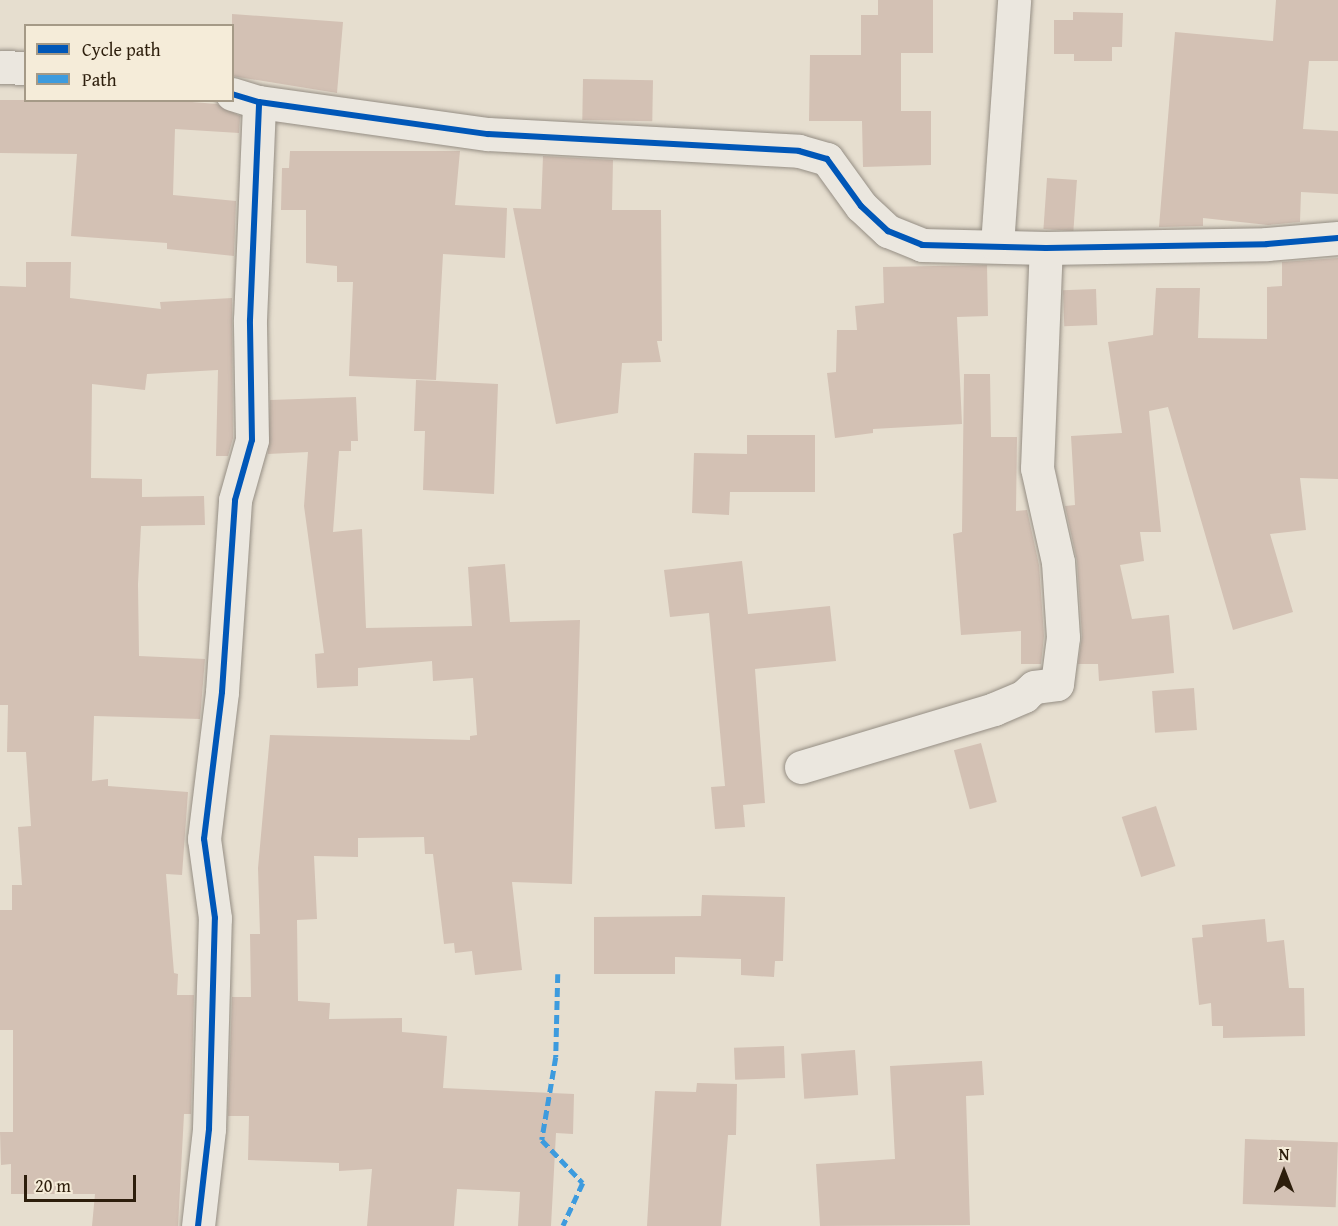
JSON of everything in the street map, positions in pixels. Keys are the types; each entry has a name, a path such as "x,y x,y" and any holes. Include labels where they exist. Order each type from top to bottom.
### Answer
{"street":[{"path":"997,245 1014,0"},
{"path":"0,67 24,69"},
{"path":"198,1226 209,1129 215,918 204,839 222,692 235,500 252,440 246,98 488,134 799,151 827,159 861,206 888,231 922,245 997,245 1046,248 1267,244 1338,238"},
{"path":"801,767 994,709 1024,696 1034,687 1057,684 1064,637 1058,562 1037,468 1046,248"}],"building":[{"path":"878,0 933,0 933,53 901,53 901,111 931,111 931,165 863,167 862,121 809,121 810,55 861,55 861,15 878,15"},
{"path":"1276,0 1338,0 1338,61 1309,61 1303,129 1338,131 1338,194 1301,192 1300,222 1268,225 1203,218 1203,226 1159,227 1175,32 1273,41"},
{"path":"1073,12 1123,13 1122,47 1112,47 1112,61 1074,61 1074,54 1054,54 1054,20 1073,20"},
{"path":"232,14 343,22 337,93 234,76 234,24 232,24"},
{"path":"583,79 653,80 652,121 582,120"},
{"path":"0,100 217,104 240,116 239,133 175,129 173,195 236,201 234,256 167,249 167,243 71,236 77,154 0,153"},
{"path":"290,151 460,151 455,205 507,208 505,258 443,254 436,380 349,376 353,282 337,282 337,266 306,263 306,210 281,210 282,168 289,168"},
{"path":"543,156 613,160 612,210 661,210 662,341 657,341 661,362 622,363 618,413 556,424 513,208 541,209"},
{"path":"1047,178 1077,180 1073,231 1043,229"},
{"path":"1338,258 1338,479 1300,478 1306,530 1270,534 1293,612 1233,630 1168,407 1149,411 1161,532 1140,532 1144,561 1120,565 1132,619 1169,615 1174,673 1099,681 1098,664 1078,664 1082,636 1077,561 1065,506 1075,505 1071,436 1122,433 1108,342 1153,335 1156,288 1200,288 1198,338 1267,339 1267,287 1282,286 1282,262"},
{"path":"26,262 71,262 70,298 161,309 160,302 232,298 233,438 228,456 216,456 218,370 147,374 145,390 92,384 91,478 142,479 142,497 204,496 205,525 141,526 138,584 139,656 205,659 200,719 94,716 92,781 108,779 108,786 188,792 182,875 166,874 174,973 178,974 177,995 194,995 191,1114 184,1114 178,1226 92,1226 95,1194 11,1194 11,1164 1,1165 0,1132 13,1132 13,1030 0,1030 0,910 12,910 12,885 22,885 18,827 31,826 26,752 7,752 8,705 0,705 0,286 26,287"},
{"path":"987,265 988,316 957,317 962,424 873,429 873,433 835,438 827,373 836,372 837,330 857,330 855,306 884,303 883,267"},
{"path":"1096,289 1097,325 1064,326 1063,290"},
{"path":"964,374 990,374 991,437 1017,437 1016,511 1027,510 1039,565 1044,636 1041,664 1021,664 1021,631 961,635 953,534 962,532"},
{"path":"416,380 498,384 494,494 423,490 425,431 414,431"},
{"path":"356,397 358,441 351,441 351,451 339,451 333,532 362,529 366,628 472,626 468,567 505,564 510,622 580,620 572,884 512,882 522,970 475,975 472,951 455,953 454,943 444,944 433,854 425,854 424,837 358,838 358,857 314,856 317,919 297,920 298,1001 330,1003 329,1019 402,1018 402,1032 447,1036 443,1088 574,1094 573,1134 556,1133 551,1226 518,1226 520,1192 457,1189 454,1226 367,1226 372,1169 339,1171 339,1163 248,1160 249,1116 228,1116 232,997 251,997 250,934 260,934 258,868 270,735 470,740 470,736 477,735 473,678 433,681 432,661 358,668 358,686 317,688 315,654 324,653 304,506 308,452 268,454 270,400"},
{"path":"747,435 815,435 815,492 730,492 729,515 692,513 694,453 747,454"},
{"path":"742,561 748,614 830,606 836,661 755,669 765,803 743,805 745,827 715,829 711,787 725,786 709,613 670,617 664,570"},
{"path":"1194,688 1197,730 1155,733 1152,691"},
{"path":"981,743 997,802 970,809 954,750"},
{"path":"1156,806 1175,866 1141,877 1122,817"},
{"path":"702,895 785,897 783,961 775,961 774,977 741,975 741,959 675,957 675,974 594,974 594,917 701,916"},
{"path":"1265,919 1267,942 1284,940 1289,988 1304,988 1305,1036 1223,1038 1223,1026 1212,1026 1211,1003 1199,1005 1192,938 1203,937 1202,925"},
{"path":"784,1046 785,1078 735,1080 734,1048"},
{"path":"855,1050 858,1095 804,1099 801,1054"},
{"path":"982,1061 984,1095 966,1096 970,1225 820,1226 816,1164 895,1159 890,1066"},
{"path":"697,1083 737,1084 736,1135 728,1135 721,1226 647,1226 655,1091 696,1092"},
{"path":"1245,1139 1338,1142 1336,1207 1243,1204"}],"marked path":[{"path":"558,974 556,1057 542,1140 583,1183 563,1226"}],"cycle path":[{"path":"234,95 259,102 488,134 799,151 827,159 861,206 888,231 922,245 1046,248 1267,244 1338,238"},
{"path":"198,1226 209,1129 215,918 204,839 222,692 235,500 252,440 250,320 259,102"}]}
